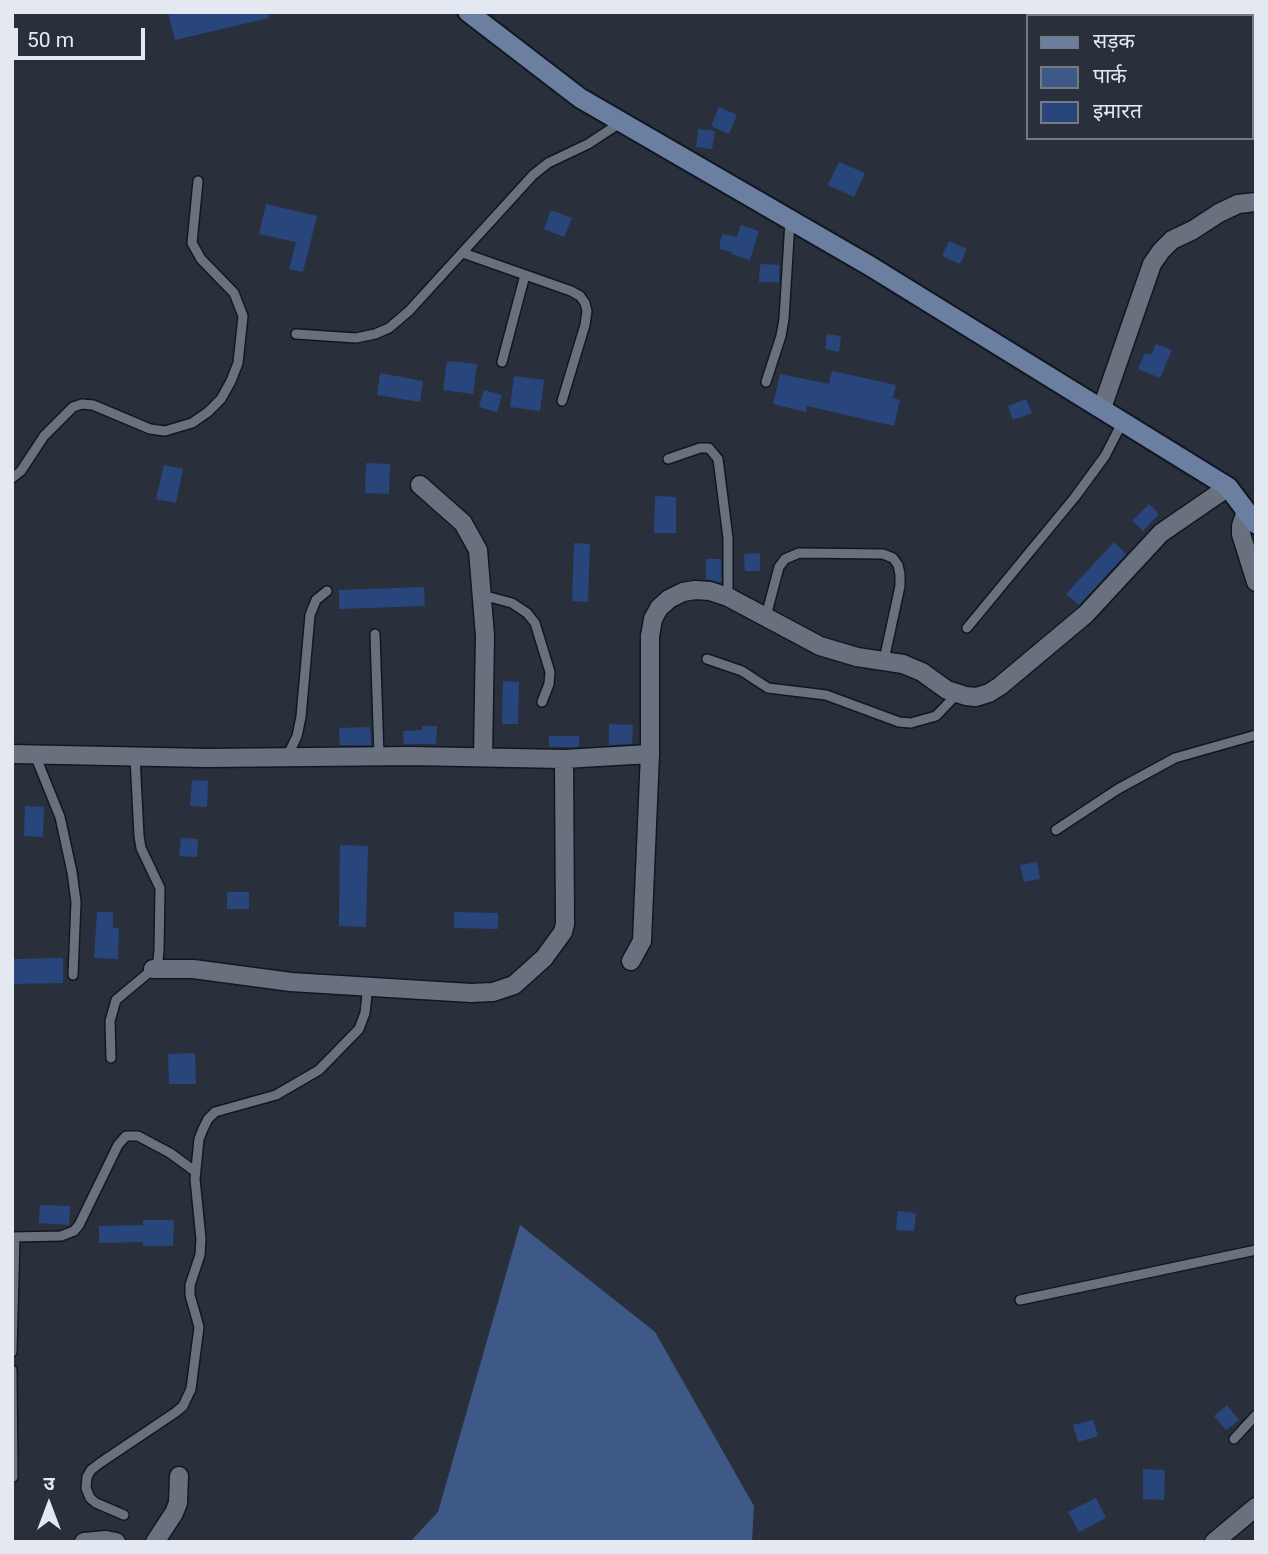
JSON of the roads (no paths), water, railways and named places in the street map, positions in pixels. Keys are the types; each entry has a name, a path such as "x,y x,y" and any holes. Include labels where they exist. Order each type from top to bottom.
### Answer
{"main road":[{"path":"468,12 580,99 790,220 1228,487 1251,518"}],"street":[{"path":"1102,408 1152,264 1161,251 1172,240 1219,213 1238,204 1256,202"},
{"path":"420,485 463,523 478,550 485,636 483,757"},
{"path":"632,961 642,941 650,754 650,636 653,619 659,608 683,592 710,591 728,597 802,637 840,653 911,667 947,690 976,697 1000,686 1086,614 1161,533 1228,487"},
{"path":"1251,518 1241,526 1241,534 1256,582"},
{"path":"12,754 564,759 650,754"},
{"path":"153,969 193,969 291,982 471,993 493,992 514,985 544,958 563,932 567,916 564,759"},
{"path":"155,1542 178,1503 179,1476"},
{"path":"1214,1542 1256,1507"},
{"path":"84,1542 116,1542"}],"lane":[{"path":"296,334 356,338 389,328 409,311 541,169 588,144 621,122"},
{"path":"12,478 20,471 44,436 73,407 93,405 150,429 165,431 192,423 221,399 238,363 243,316 234,293 201,259 192,243 198,181"},
{"path":"766,382 784,319 790,220"},
{"path":"463,253 580,296 587,311 585,325 562,401"},
{"path":"502,362 525,275"},
{"path":"967,628 1075,497 1105,456 1123,421"},
{"path":"668,459 700,448 709,448 718,459 727,538 728,597"},
{"path":"766,616 779,567 785,559 799,553 883,554 893,558 900,574 900,586 884,660"},
{"path":"287,757 297,736 310,615 316,600 327,591"},
{"path":"482,595 512,603 535,623 550,672 549,684 542,702"},
{"path":"375,634 379,756"},
{"path":"707,659 742,671 768,688 826,695 899,722 911,723 936,716 957,694"},
{"path":"1056,830 1118,789 1175,758 1256,736"},
{"path":"35,755 60,817 72,873 76,902 73,975"},
{"path":"111,1058 110,1020 116,1000 153,969 159,950 160,888 141,848 135,757"},
{"path":"124,1514 90,1498 86,1488 87,1477 90,1470 100,1462 176,1412 183,1406 191,1389 200,1327 190,1295 190,1285 200,1255 201,1239 195,1172 199,1139 208,1119 215,1112 287,1090 319,1070 359,1029 365,1013 368,985"},
{"path":"12,1352 14,1237 61,1236 74,1231 118,1145 126,1136 138,1136 170,1153 195,1172"},
{"path":"1020,1300 1256,1250"},
{"path":"12,1370 13,1477"},
{"path":"1234,1439 1256,1415"}]}
